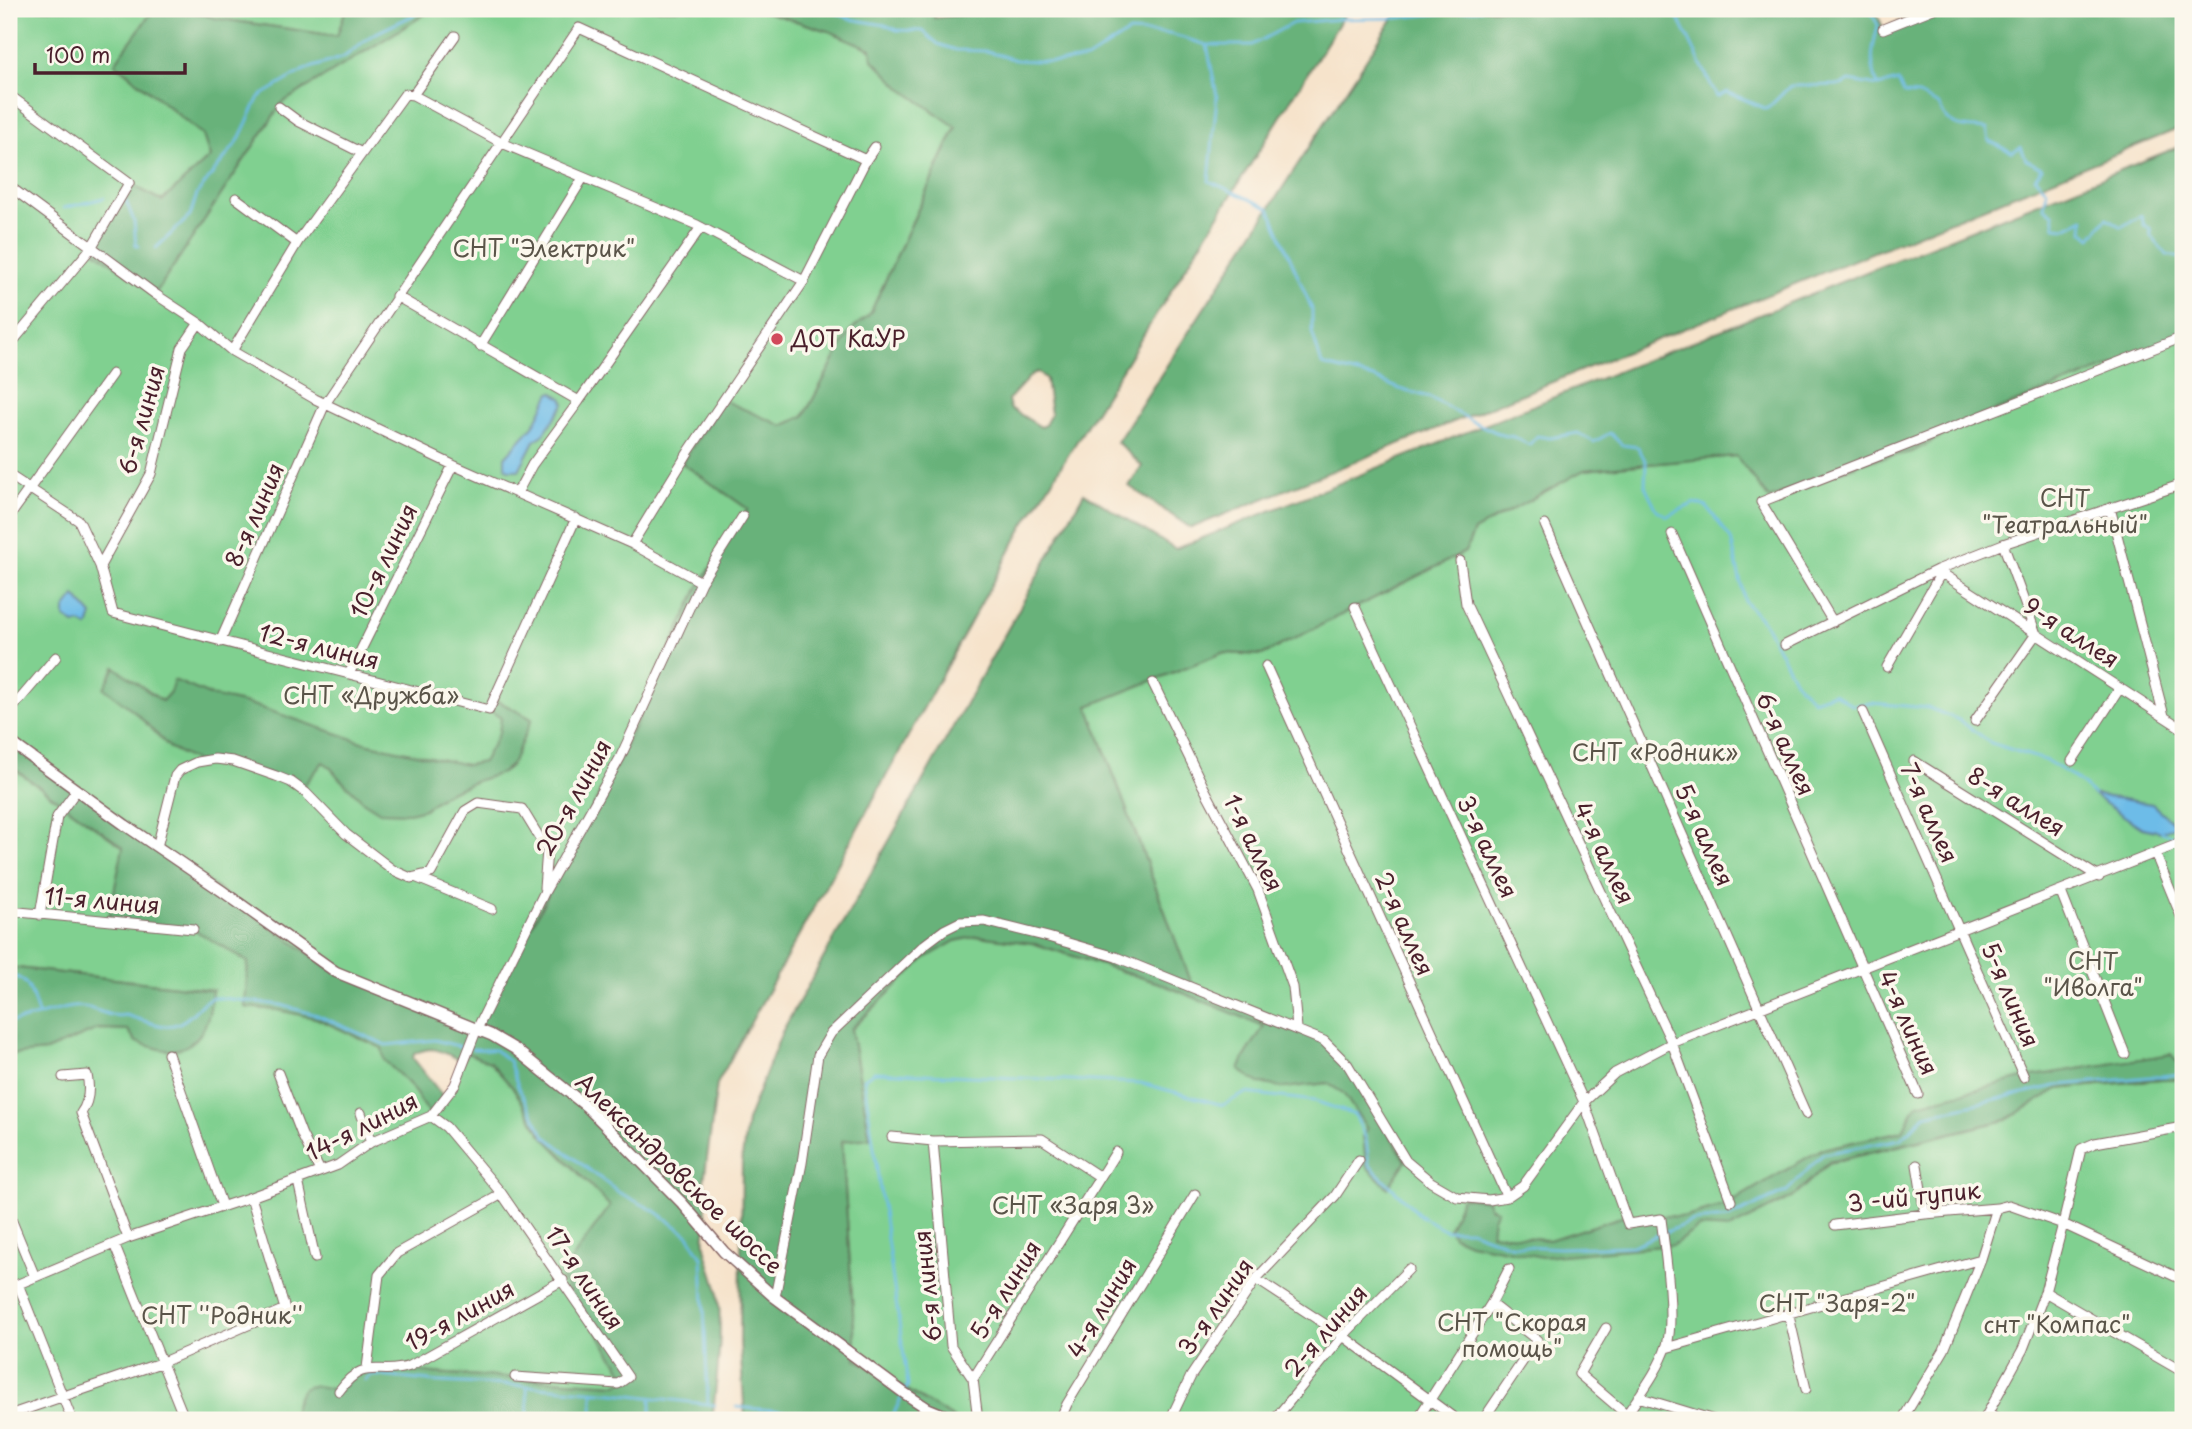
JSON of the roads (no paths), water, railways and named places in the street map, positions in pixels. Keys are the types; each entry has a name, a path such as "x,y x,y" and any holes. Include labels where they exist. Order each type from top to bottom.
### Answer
{"street":[{"path":"1882,29 1933,9"},
{"name":"8-я линия","path":"220,642 325,404 579,28 866,160"},
{"path":"413,96 455,36"},
{"path":"232,351 297,243 405,94 502,143 701,227 804,281"},
{"path":"9,95 129,183 91,248 9,346"},
{"path":"279,107 298,121 362,153"},
{"path":"632,544 696,440 804,281 875,147"},
{"path":"480,346 583,178"},
{"path":"9,186 91,248 199,323 232,351 325,404 453,465 632,544 701,582"},
{"path":"236,198 297,243"},
{"path":"517,493 532,465 701,227"},
{"path":"396,296 579,401"},
{"name":"6-я линия","path":"100,566 151,474 182,348 199,323"},
{"path":"1833,622 1761,502 2183,337"},
{"path":"9,517 112,374"},
{"name":"10-я линия","path":"349,674 453,465"},
{"name":"12-я линия","path":"9,475 79,521 100,566 113,613 489,709 576,518"},
{"path":"1785,645 2003,544 2183,484"},
{"path":"2110,508 2164,716"},
{"name":"20-я линия","path":"476,1031 544,893 620,758 701,582 743,516"},
{"name":"5-я аллея","path":"1545,525 1760,1008"},
{"name":"6-я аллея","path":"1672,534 1862,969"},
{"path":"1975,721 2036,634 2003,544"},
{"name":"4-я аллея","path":"1460,561 1466,604 1672,1043"},
{"path":"1887,667 1939,572"},
{"name":"9-я аллея","path":"1939,572 2183,729"},
{"name":"3-я аллея","path":"1356,607 1584,1102 1628,1224 1661,1219 1669,1334 1666,1348"},
{"path":"9,712 56,657"},
{"name":"2-я аллея","path":"1266,666 1507,1197"},
{"name":"1-я аллея","path":"1153,682 1203,786 1258,890 1293,987 1297,1028"},
{"path":"2071,761 2120,688"},
{"name":"7-я аллея","path":"1863,712 1960,929"},
{"name":"Александровское шоссе","path":"9,741 76,792 336,972 491,1035 515,1049 586,1106 682,1203 724,1252 775,1297 926,1408 956,1420"},
{"path":"157,847 175,776 180,770 197,762 233,761 291,782 306,793 346,834 393,870 411,878 431,873 465,811 478,803 522,809 547,850 544,893"},
{"name":"8-я аллея","path":"1914,761 2099,877"},
{"path":"40,915 57,817 76,792"},
{"path":"775,1297 802,1163 818,1055 831,1033 924,945 960,922 984,921 1116,957 1324,1041 1348,1065 1406,1161 1431,1182 1457,1197 1489,1200 1507,1197 1523,1186 1584,1102 1615,1073 1672,1043 2183,842"},
{"path":"2155,853 2183,921"},
{"path":"415,877 492,909"},
{"path":"2061,892 2125,1054"},
{"name":"11-я линия","path":"9,911 193,929"},
{"name":"5-я линия","path":"1960,929 2024,1077"},
{"name":"4-я линия","path":"1862,969 1918,1094"},
{"path":"1760,1008 1806,1114"},
{"name":"14-я линия","path":"13,1286 128,1238 256,1196 338,1165 371,1142 431,1116 455,1085 476,1031"},
{"path":"1672,1043 1731,1201"},
{"path":"168,1054 222,1206"},
{"path":"278,1073 302,1135 320,1171"},
{"path":"63,1077 88,1075 87,1105 81,1113 128,1238"},
{"path":"361,1113 371,1142"},
{"name":"17-я линия","path":"431,1116 446,1127 502,1194 631,1379 618,1384 515,1377"},
{"path":"1999,1420 1986,1417 2023,1349 2045,1292 2081,1149 2095,1143 2183,1127"},
{"path":"892,1137 933,1141 1041,1139 1100,1177"},
{"name":"6-я линия","path":"933,1141 951,1346 973,1379 978,1420"},
{"name":"5-я линия","path":"973,1379 1116,1152"},
{"name":"3-я линия","path":"1170,1420 1191,1376 1256,1279 1335,1196 1360,1160"},
{"path":"1917,1165 1926,1213"},
{"path":"298,1181 316,1258"},
{"path":"339,1391 355,1373 367,1367 379,1275 397,1253 502,1194"},
{"name":"4-я линия","path":"1060,1420 1195,1194"},
{"path":"9,1415 163,1362 285,1309 256,1196"},
{"name":"3 -ий тупик","path":"1835,1225 2009,1205 2063,1224 2183,1280"},
{"path":"1902,1420 1944,1350 1981,1259 1997,1208"},
{"path":"9,1214 35,1277"},
{"path":"114,1244 186,1420"},
{"path":"1606,1328 1578,1374 1627,1419 1666,1348 1981,1259"},
{"name":"2-я линия","path":"1274,1420 1343,1336 1409,1269"},
{"path":"1417,1420 1492,1304 1509,1269"},
{"path":"1256,1279 1343,1336 1457,1420"},
{"name":"19-я линия","path":"367,1367 399,1370 410,1366 563,1280"},
{"path":"13,1286 72,1420"},
{"path":"2045,1292 2183,1372"},
{"path":"1483,1420 1537,1340 1492,1304"},
{"path":"1788,1312 1806,1389"},
{"path":"1638,1397 1714,1420"}],"water":[{"path":"553,392 563,399 564,404 543,435 534,441 519,470 509,470 505,467 505,457 534,425 550,393"},
{"path":"75,596 92,615 88,627 80,623 74,624 65,617 65,609"},
{"path":"2091,794 2152,804 2176,825 2161,832 2142,828"}],"waterway":[{"path":"156,248 190,216 197,194 238,141 259,97 304,70 344,57 372,35 426,9"},
{"path":"829,9 850,19 885,25 897,30 923,31 938,44 956,50 987,51 1016,60 1058,62 1087,59 1129,32 1170,34 1207,45 1252,45 1293,23 1398,18 1482,9"},
{"path":"1552,9 1570,9"},
{"path":"1670,9 1682,25 1717,97 1727,92 1767,109 1790,86 1841,85 1850,81 1878,86 1898,81 1904,94 1919,95 1939,105 1952,123 1987,129 1989,141 2012,152 2021,147 2026,160 2042,168 2035,178 2047,190 2044,207 2053,214 2055,227 2065,228 2084,219 2083,231 2091,238 2107,218 2121,227 2141,216 2144,225 2150,228 2151,236 2167,255 2183,258"},
{"path":"1869,9 1878,25 1872,55 1878,86"},
{"path":"1207,45 1217,96 1209,181 1269,208 1312,309 1312,332 1322,365 1374,378 1429,397 1472,421 1529,445 1537,436 1550,438 1578,433 1594,442 1610,433 1622,445 1638,447 1646,462 1645,486 1657,510 1667,516 1695,503 1707,507 1731,539 1745,602 1765,624 1795,681 1813,700 1834,693 1852,705 1871,703 1929,708 1959,720 1991,743 2047,761 2072,776 2094,795"},
{"path":"64,208 104,198"},
{"path":"126,201 134,221 136,246 139,246"},
{"path":"2160,828 2161,832 2182,839"},
{"path":"9,976 26,984 39,1016"},
{"path":"9,1022 65,1008 80,1007 168,1026 184,1021 213,997 281,1005 317,1015 386,1045 435,1040 466,1048"},
{"path":"472,1049 495,1050 509,1061 519,1089 545,1136 618,1192 657,1212 688,1235 702,1257 708,1404"},
{"path":"905,1390 908,1385 864,1079 874,1072 1141,1083 1223,1105 1246,1093 1315,1101 1355,1115 1366,1139 1369,1165 1422,1217 1446,1230 1470,1230 1510,1245 1559,1248 1632,1246 1660,1234"},
{"path":"1666,1232 1693,1221 1729,1218 1787,1191 1823,1154 1901,1139 1925,1115 2060,1085 2183,1074"},
{"path":"365,1381 371,1375 614,1393 715,1405"},
{"path":"527,1386 528,1420"},
{"path":"593,1392 593,1420"},
{"path":"736,1407 891,1420 902,1396"},
{"path":"651,1399 651,1420"}],"place":[{"name":"ДОТ КаУР","path":"777,339"}],"park label":[{"name":"СНТ \"Электрик\"","path":"544,249"},
{"name":"СНТ \"Театральный\"","path":"2065,512"},
{"name":"СНТ «Дружба»","path":"371,696"},
{"name":"СНТ «Родник»","path":"1655,753"},
{"name":"СНТ \"Иволга\"","path":"2093,975"},
{"name":"СНТ «Заря 3»","path":"1073,1206"},
{"name":"СНТ \"Заря-2\"","path":"1837,1304"},
{"name":"СНТ ''Родник''","path":"222,1316"},
{"name":"снт \"Компас\"","path":"2057,1325"},
{"name":"СНТ \"Скорая помощь\"","path":"1512,1336"}]}
